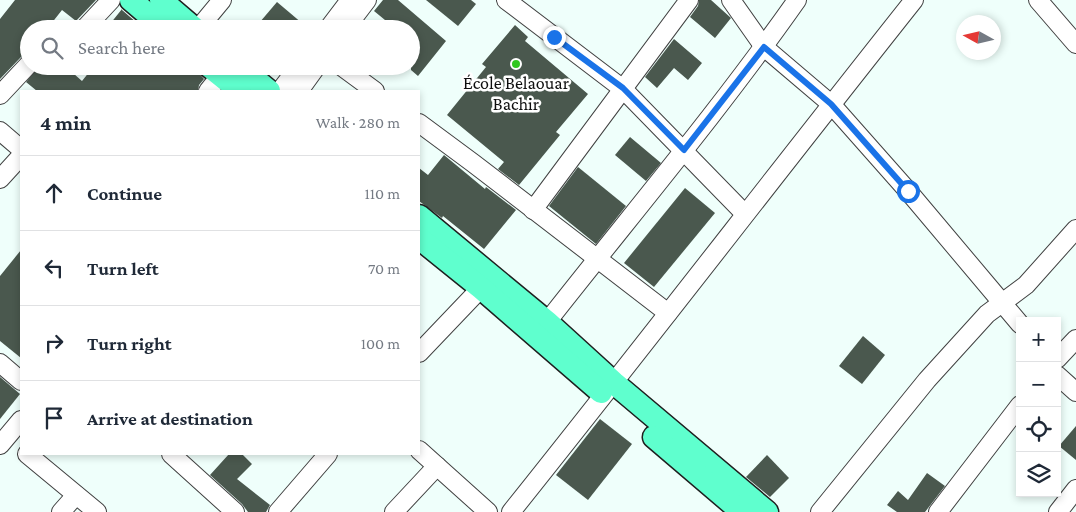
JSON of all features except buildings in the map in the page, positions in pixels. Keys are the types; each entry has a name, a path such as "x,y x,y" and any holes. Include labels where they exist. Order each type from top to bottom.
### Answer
{"main road":[{"path":"131,0 154,20"},
{"path":"161,0 185,20"},
{"path":"219,75 239,90"},
{"path":"219,75 266,90"},
{"path":"420,217 547,322 609,389 742,512"},
{"path":"420,239 767,512"}],"street":[{"path":"92,20 111,0"},
{"path":"204,20 222,0"},
{"path":"335,20 350,0"},
{"path":"352,20 367,0"},
{"path":"506,0 623,88 745,214"},
{"path":"533,210 689,0"},
{"path":"731,0 764,47 831,104 908,191 1016,319"},
{"path":"547,322 684,150 798,0"},
{"path":"511,512 914,0"},
{"path":"1038,0 1076,44"},
{"path":"0,95 20,74"},
{"path":"281,90 292,75"},
{"path":"300,90 311,75"},
{"path":"353,75 374,90"},
{"path":"420,124 668,313"},
{"path":"0,131 20,148"},
{"path":"0,180 20,157"},
{"path":"820,512 927,380 987,314 1026,285 1076,229"},
{"path":"420,352 481,288"},
{"path":"1061,355 1076,338"},
{"path":"0,363 20,380"},
{"path":"1061,379 1076,392"},
{"path":"938,512 1018,407"},
{"path":"20,421 4,441 20,449"},
{"path":"420,451 488,512"},
{"path":"29,455 97,512"},
{"path":"172,455 235,512"},
{"path":"278,512 327,455"},
{"path":"394,512 437,466"},
{"path":"1058,512 1076,489"},
{"path":"62,512 76,495"}],"place":[{"name":"École Belaouar Bachir","path":"516,64"}],"route":[{"path":"554,37 623,88 684,150 764,47 831,104 908,191"}]}
